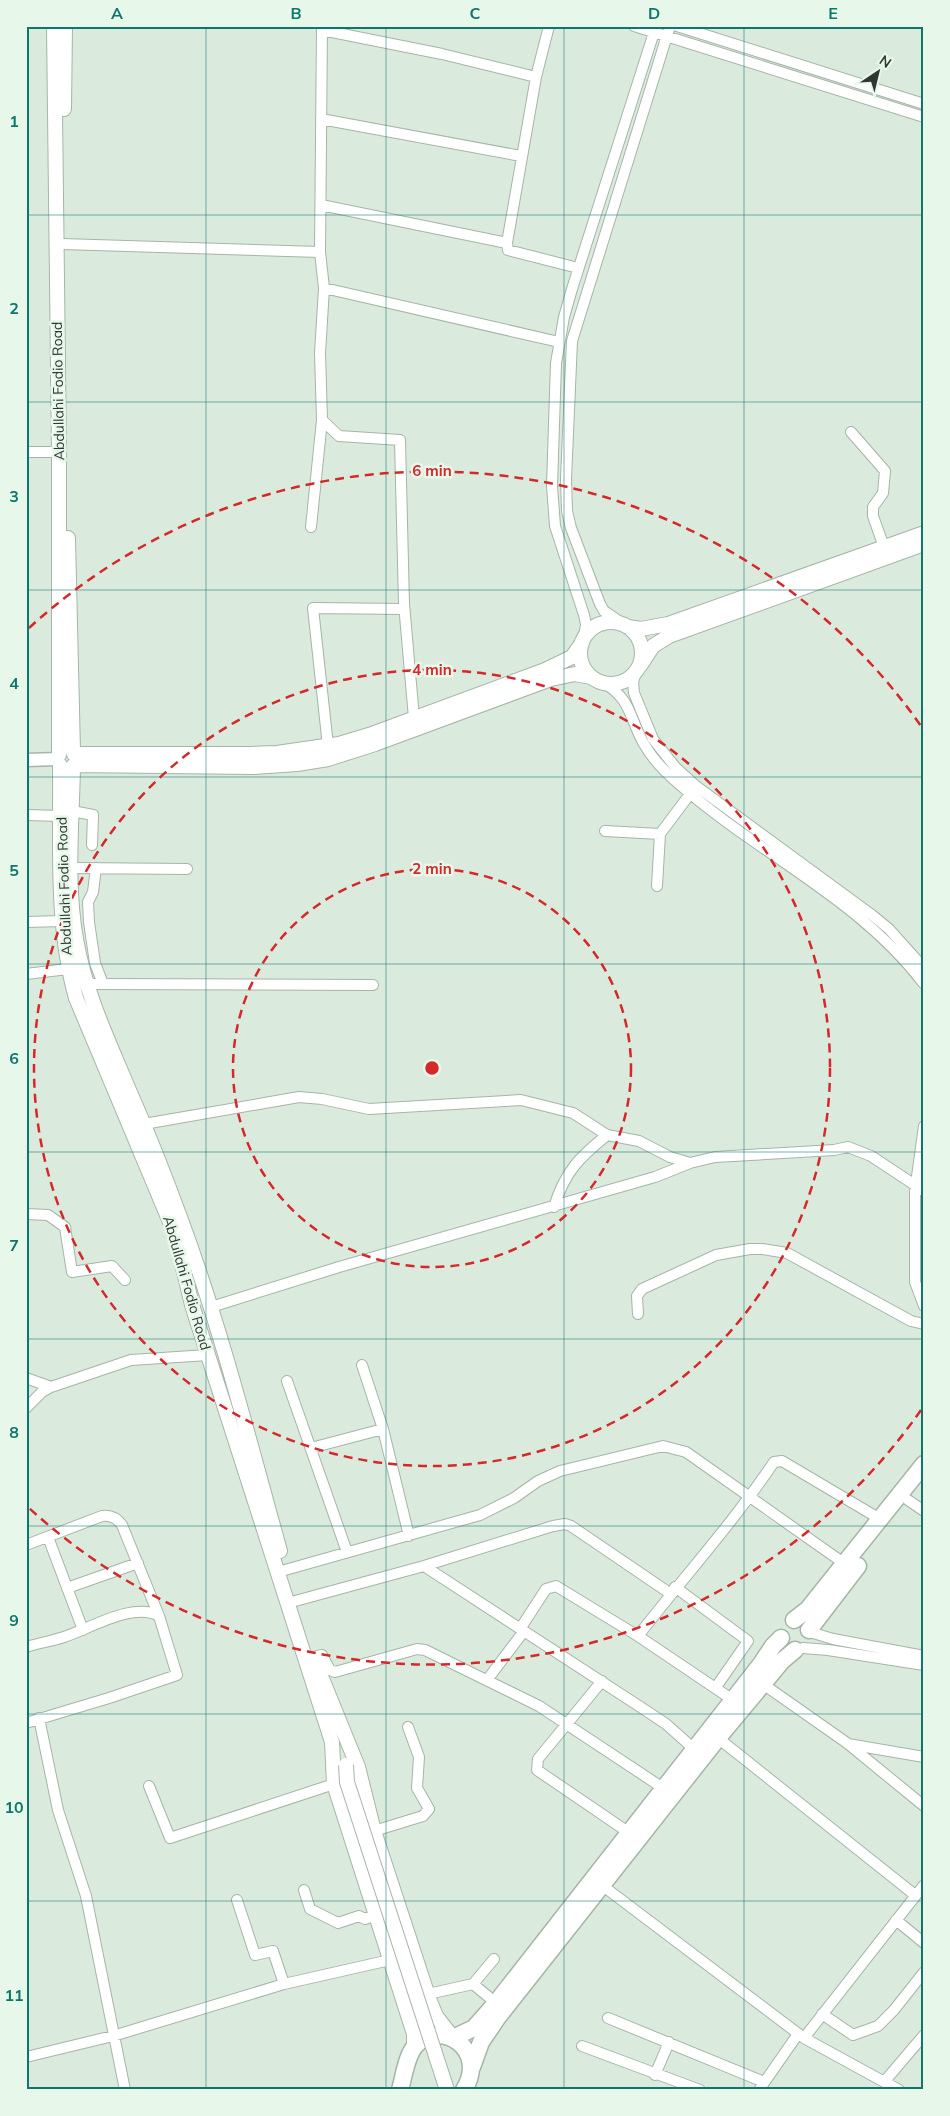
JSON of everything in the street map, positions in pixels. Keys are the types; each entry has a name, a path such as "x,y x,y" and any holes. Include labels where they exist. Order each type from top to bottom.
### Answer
{"highway":[{"path":"799,1649 786,1647 781,1638 782,1628 808,1609 846,1564 924,1464"},
{"path":"809,1631 924,1480"},
{"path":"469,2080 478,2049 491,2026 718,1738 782,1661 809,1641 809,1631 803,1622 794,1620"},
{"path":"400,2090 414,2047 434,2036 453,2038 474,2028 496,2003 781,1638"},
{"path":"453,2038 467,2050 469,2080"}],"main road":[{"name":"Abdullahi Fodio Road","path":"54,26 59,452 67,760"},
{"name":"Abdullahi Fodio Road","path":"65,26 62,244 67,760 62,921 68,969 76,998 175,1234 192,1305 208,1355 338,1739"},
{"path":"67,760 278,753 328,746 369,735 558,664 572,657 592,628 601,623 612,622 641,629 668,624 924,533"},
{"path":"67,760 254,767 297,764 328,759 375,744 551,679 575,674 598,680 622,682 630,678 638,669 652,646 669,636 924,544"},
{"path":"625,625 640,640 642,658 638,669"},
{"path":"583,640 581,661 598,680"},
{"name":"Abdullahi Fodio Road","path":"66,813 75,937 87,984 96,1013 144,1124 211,1307 285,1570 338,1739"},
{"path":"338,1739 346,1765 347,1782 447,2090"},
{"path":"338,1739 334,1784 414,2034 414,2047"},
{"path":"338,1739 358,1767 374,1831 428,1994 436,2016 453,2038"}],"street":[{"path":"549,26 536,77 506,243 508,250 578,268"},
{"path":"634,26 668,31 924,117"},
{"path":"677,26 924,104"},
{"path":"311,526 322,420 320,353 324,288 320,252 322,28 536,77"},
{"path":"583,640 586,624 555,526 552,499 556,371 559,342 564,316 578,268 655,29"},
{"path":"625,625 604,611 600,604 571,528 567,511 566,479 572,341 668,31"},
{"path":"321,119 521,156"},
{"path":"321,205 506,243"},
{"path":"62,244 320,252"},
{"path":"324,288 559,342"},
{"path":"322,420 339,436 400,440 404,609 414,718"},
{"path":"851,432 885,470 883,494 873,507 873,516 884,547"},
{"path":"26,452 59,452"},
{"path":"328,746 314,608 404,609"},
{"path":"638,669 632,687 636,698 653,739 676,768 696,786 872,915 894,935 924,968"},
{"path":"598,680 615,690 625,701 637,730 656,762 690,794 866,922 897,952 924,984"},
{"path":"26,760 67,760"},
{"path":"657,886 660,834 690,794"},
{"path":"26,815 94,814 92,845"},
{"path":"605,831 660,834"},
{"path":"71,868 187,869"},
{"path":"96,868 93,892 88,902 89,922 95,963 103,984"},
{"path":"26,922 62,921"},
{"path":"26,974 68,969"},
{"path":"87,984 373,985"},
{"path":"144,1124 299,1096 322,1099 369,1110 521,1100 573,1113 607,1135 639,1140 670,1158 690,1164"},
{"path":"924,1126 915,1184 915,1282 924,1306"},
{"path":"554,1206 560,1186 580,1157 607,1135"},
{"path":"211,1307 339,1266 655,1177 715,1157 834,1150 848,1146 871,1156 924,1191"},
{"path":"26,1214 48,1215 65,1227 72,1272 112,1266 125,1280"},
{"path":"638,1314 637,1296 642,1289 716,1255 750,1249 762,1249 787,1253 911,1321 924,1324"},
{"path":"26,1408 42,1392 51,1387 131,1360 208,1355"},
{"path":"362,1366 382,1429 409,1536"},
{"path":"26,1378 51,1387"},
{"path":"288,1380 347,1552"},
{"path":"311,1448 382,1429"},
{"path":"285,1570 480,1515 501,1506 548,1475 663,1446 686,1452 846,1564"},
{"path":"638,1636 751,1497 774,1462 782,1461 880,1519"},
{"path":"908,1500 924,1511"},
{"path":"26,1545 102,1516 110,1516 117,1519 122,1525 138,1563 177,1675 26,1723"},
{"path":"295,1600 424,1566 553,1526 565,1524 673,1591 748,1641 716,1687"},
{"path":"48,1537 83,1630"},
{"path":"67,1588 138,1563"},
{"path":"424,1566 666,1724 694,1748"},
{"path":"487,1680 522,1630 546,1589 556,1586 638,1636 733,1700"},
{"path":"26,1647 63,1638 115,1617 141,1611 150,1612 158,1616"},
{"path":"809,1631 833,1639 924,1656"},
{"path":"313,1657 322,1655 330,1670 335,1672 421,1648 531,1701 663,1788"},
{"path":"799,1649 924,1665"},
{"path":"602,1681 568,1725 538,1759 537,1770 628,1832"},
{"path":"763,1684 848,1743 924,1806"},
{"path":"39,1718 58,1810 86,1896 125,2090"},
{"path":"374,1831 423,1816 430,1808 417,1788 419,1757 408,1727"},
{"path":"718,1738 915,1895"},
{"path":"848,1743 924,1757"},
{"path":"148,1786 170,1838 334,1784"},
{"path":"608,2018 669,2042 761,2086 801,2036 822,2014 924,1885"},
{"path":"603,1886 801,2036 900,2090"},
{"path":"304,1890 310,1909 338,1923 359,1916 366,1919 376,1915"},
{"path":"237,1900 255,1954 273,1951 284,1984"},
{"path":"896,1920 924,1943"},
{"path":"428,1994 473,1984 494,1959"},
{"path":"26,2056 113,2036 284,1984 390,1960"},
{"path":"822,2014 853,2035 878,2026 894,2010 924,1972"},
{"path":"473,1984 496,2003"},
{"path":"884,2082 924,2035"},
{"path":"655,2075 669,2042"},
{"path":"582,2046 655,2075 700,2090"}]}
